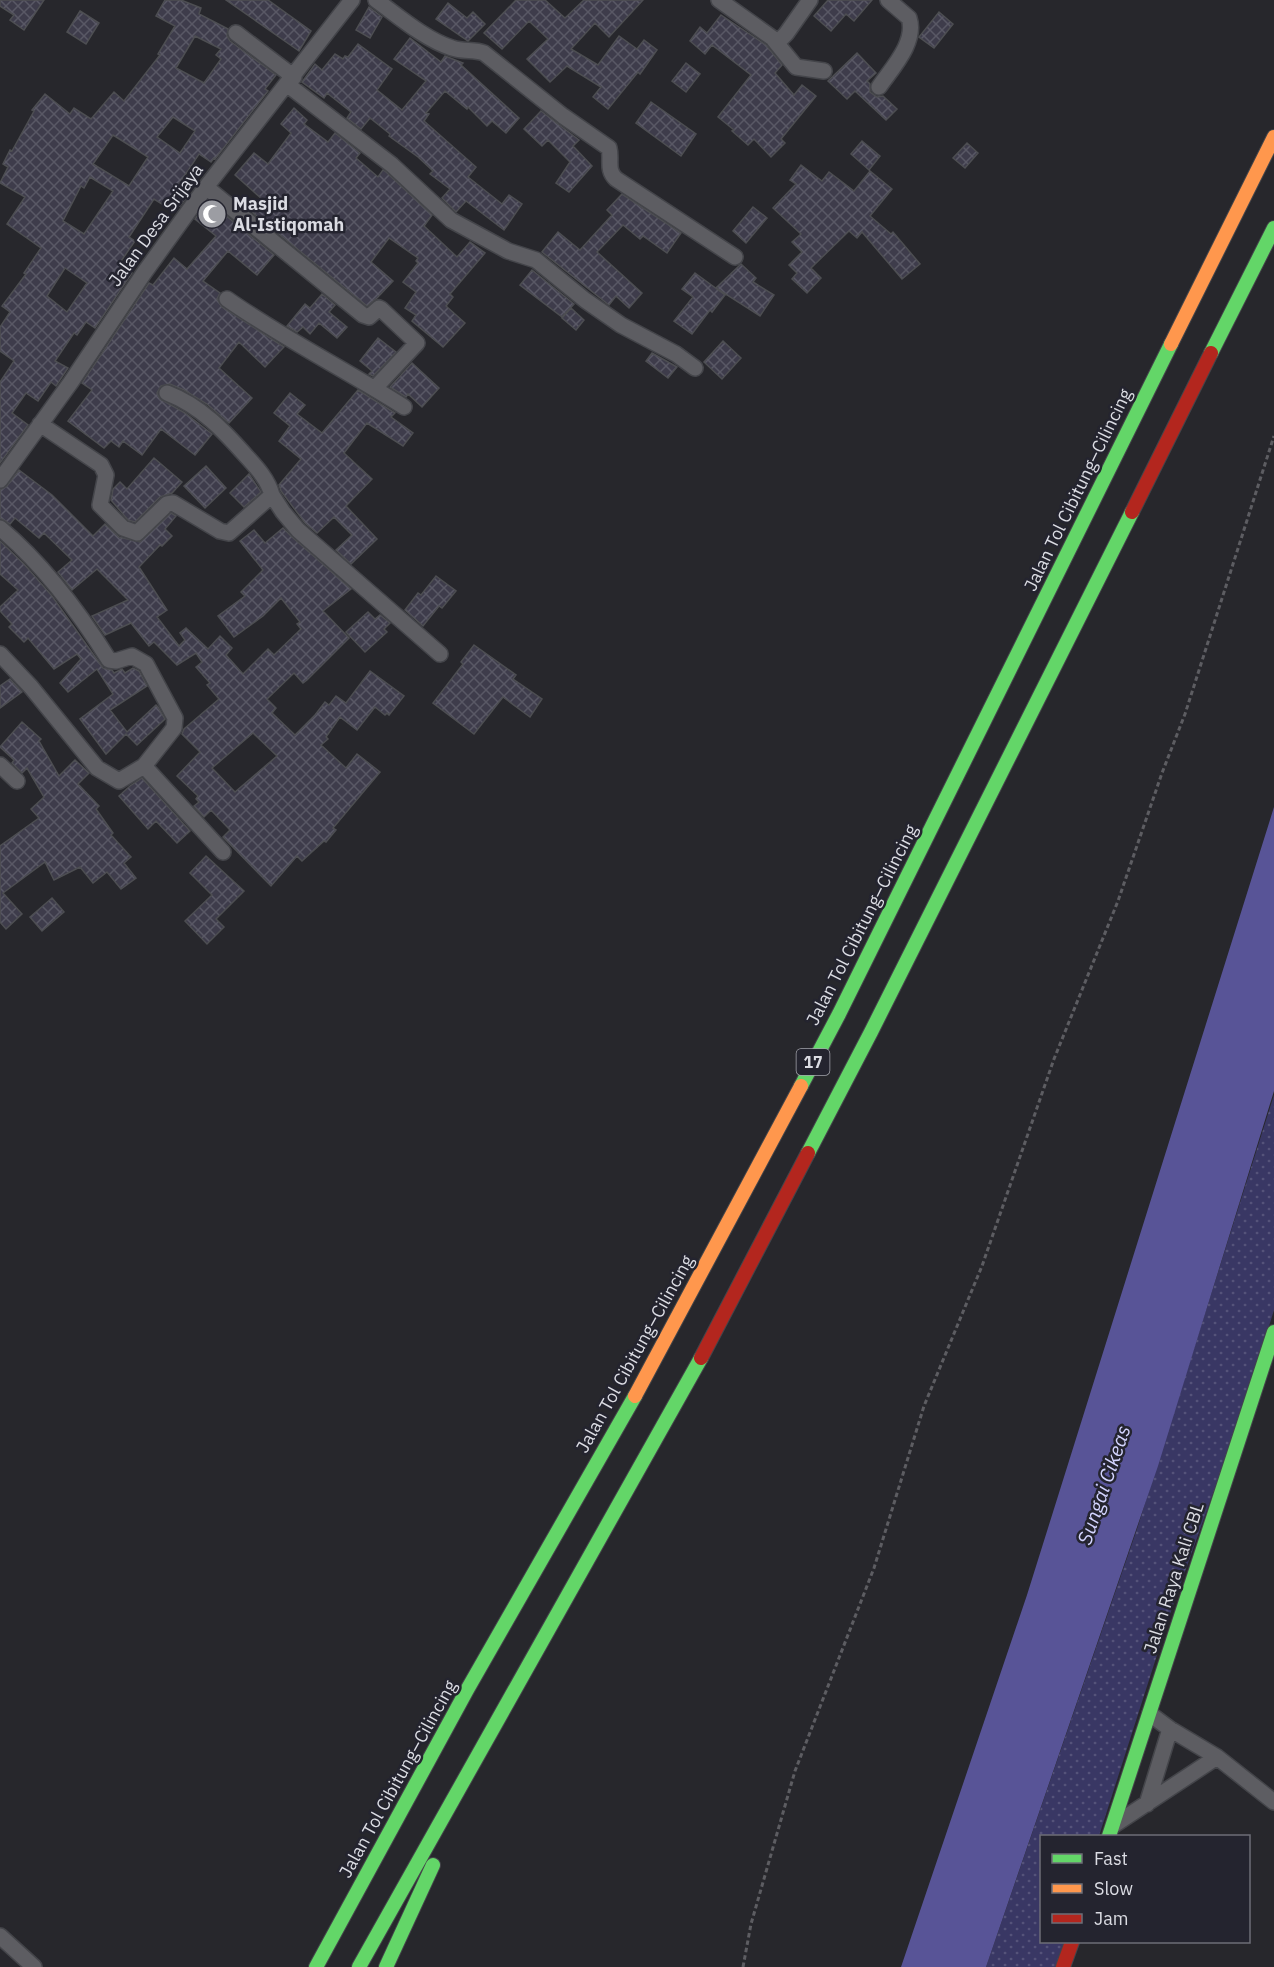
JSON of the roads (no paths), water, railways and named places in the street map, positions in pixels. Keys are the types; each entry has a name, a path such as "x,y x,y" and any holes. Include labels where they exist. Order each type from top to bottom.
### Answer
{"main road":[{"name":"Jalan Tol Cibitung–Cilincing","path":"316,1967 467,1690 646,1376 839,1014 1274,137"},
{"name":"17","path":"359,1967 682,1395 866,1043 1274,228"},
{"name":"Jalan Raya Kali CBL","path":"1112,1831 1274,1332"},
{"path":"386,1967 521,1677"},
{"path":"1063,1967 1071,1943"}],"street":[{"path":"375,0 443,45 454,49 484,53 563,116 609,148 610,171 616,179 735,256"},
{"path":"719,0 774,40 796,67 824,71"},
{"path":"774,40 781,41 810,0"},
{"path":"879,87 905,48 911,33 909,18 888,0"},
{"name":"Jalan Desa Srijaya","path":"0,480 206,187 291,81 344,3"},
{"path":"236,33 392,165 451,220 500,247 536,260 585,300 621,325 676,354 695,368"},
{"path":"206,187 363,315 369,317 379,308 381,309 417,343 375,388"},
{"path":"227,298 317,356 404,407"},
{"path":"168,393 203,413 224,432 258,469 283,512 298,530 440,654"},
{"path":"40,424 101,465 106,475 100,505 123,528 133,533 139,531 167,504 173,503 227,533 272,495"},
{"path":"0,528 56,585 88,626 109,660 116,661 132,656 146,664 175,718 174,728 144,766 119,781 97,768 31,687 0,654"},
{"path":"0,765 17,781"},
{"path":"144,766 223,852"},
{"path":"1150,1714 1170,1729 1217,1757 1274,1802"},
{"path":"1147,1804 1170,1729"},
{"path":"1112,1831 1147,1804 1217,1757"},
{"path":"0,1936 34,1967"}],"water":[{"name":"Sungai Cikeas","path":"1274,807 1274,1091 1158,1466 986,1967 901,1967 1027,1595"}],"place":[{"name":"Masjid Al-Istiqomah","path":"212,214"}]}
